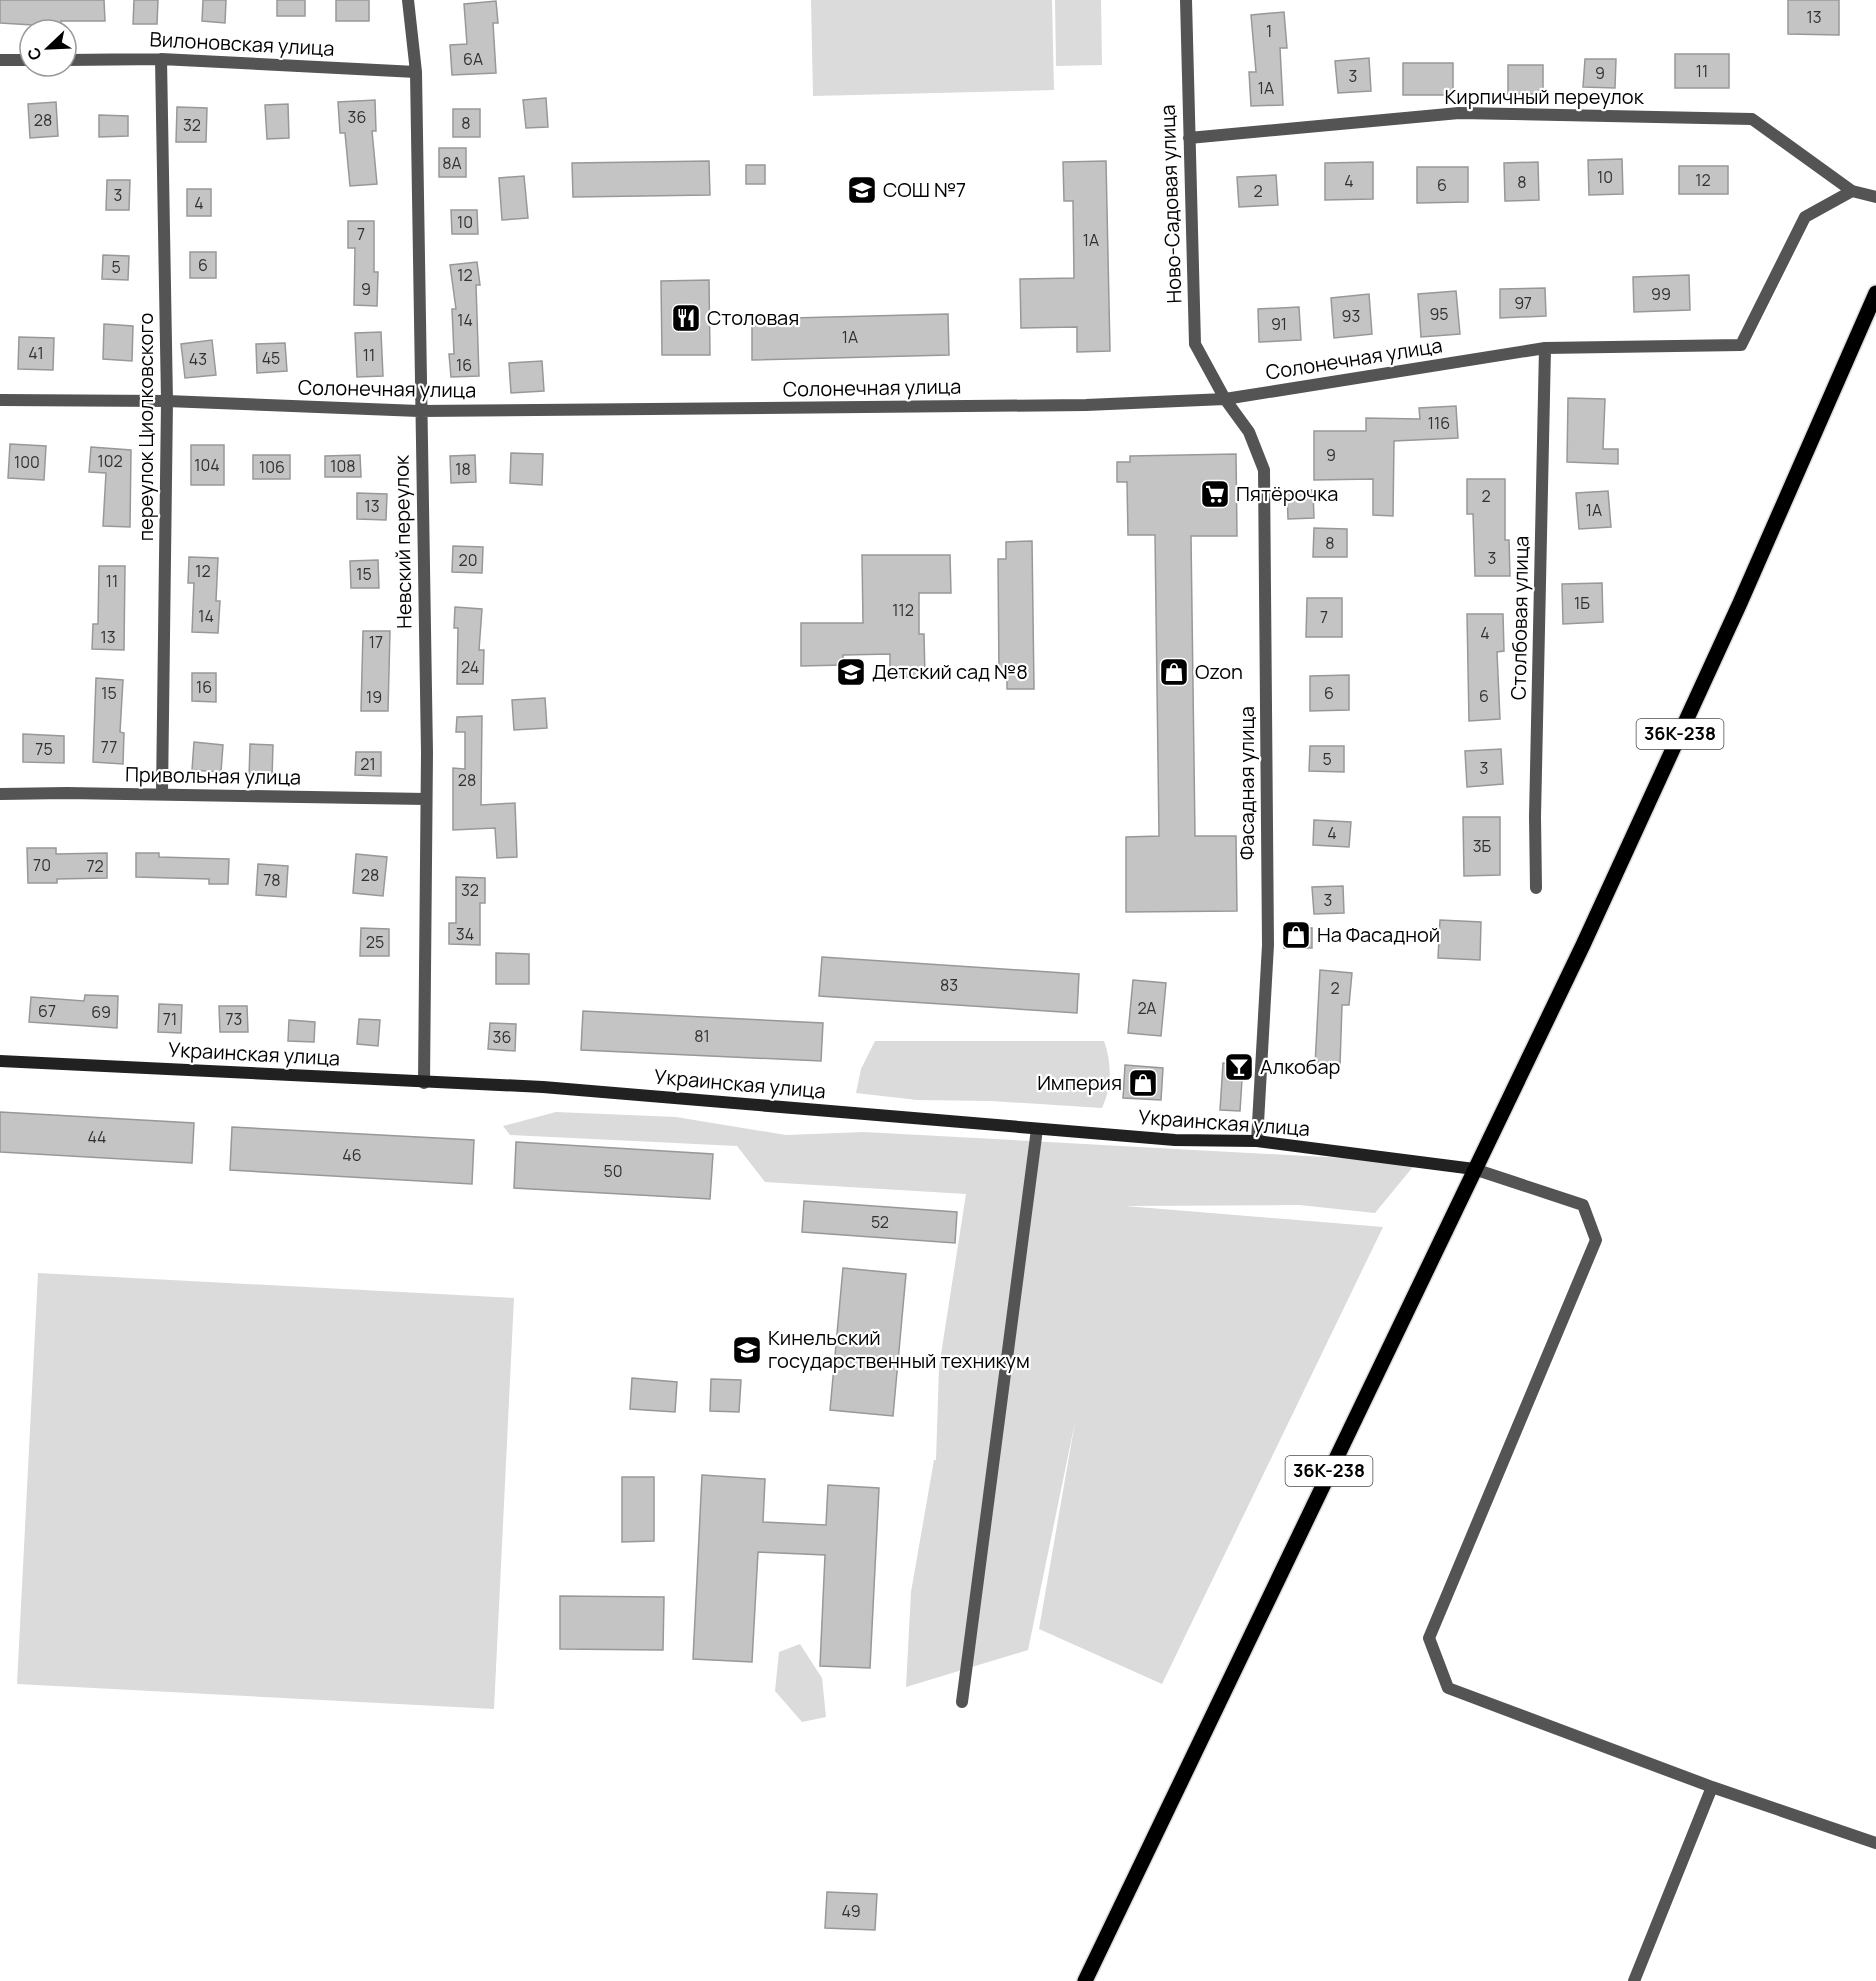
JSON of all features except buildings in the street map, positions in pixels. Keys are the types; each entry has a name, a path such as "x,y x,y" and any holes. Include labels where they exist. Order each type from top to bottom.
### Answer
{"main road":[{"name":"36К-238","path":"1085,1981 1583,945 1745,592 1876,293"},
{"name":"Украинская улица","path":"0,1061 543,1087 1175,1140 1257,1141 1474,1170"}],"street":[{"name":"Невский переулок","path":"408,0 416,72 426,799 424,1083"},
{"name":"Ново-Садовая улица","path":"1186,0 1195,344 1225,399"},
{"name":"Вилоновская улица","path":"78,60 161,59 416,72"},
{"name":"переулок Циолковского","path":"161,59 167,401 162,794"},
{"path":"0,60 18,60"},
{"name":"Кирпичный переулок","path":"1189,138 1459,113 1752,119 1852,191 1876,197"},
{"name":"Солонечная улица","path":"0,400 167,401 419,411 1086,405 1225,399 1545,348 1742,345 1806,217 1852,191"},
{"name":"Столбовая улица","path":"1536,888 1535,817 1545,348"},
{"name":"Фасадная улица","path":"1225,399 1249,432 1264,470 1268,945 1257,1141"},
{"name":"Привольная улица","path":"0,794 162,794 426,799"},
{"path":"962,1702 1037,1129"},
{"path":"1474,1170 1583,1205 1596,1240 1429,1638 1448,1688 1712,1787 1876,1843"},
{"path":"1634,1981 1712,1787"}],"shaded area":[{"path":"811,0 1052,0 1054,90 813,96"},
{"path":"1055,0 1101,0 1102,65 1056,66"},
{"path":"875,1041 1104,1041 1110,1066 1108,1092 1102,1108 991,1101 917,1100 856,1093 861,1069"},
{"path":"556,1112 676,1117 786,1135 864,1132 1417,1162 1375,1213 1299,1205 1125,1206 1383,1227 1162,1684 1039,1629 1075,1422 1028,1650 906,1687 911,1592 934,1460 936,1460 939,1367 966,1194 765,1182 737,1146 510,1135 503,1126"},
{"path":"38,1273 514,1298 494,1709 17,1684"},
{"path":"800,1644 822,1678 826,1717 802,1722 775,1691 779,1652"}],"place":[{"name":"СОШ №7","path":"862,190"},
{"name":"Столовая","path":"686,318"},
{"name":"Пятёрочка","path":"1215,494"},
{"name":"Детский сад №8","path":"851,672"},
{"name":"Ozon","path":"1174,672"},
{"name":"На Фасадной","path":"1296,935"},
{"name":"Алкобар","path":"1239,1067"},
{"name":"Империя","path":"1143,1083"},
{"name":"Кинельский государственный техникум","path":"747,1350"}]}
